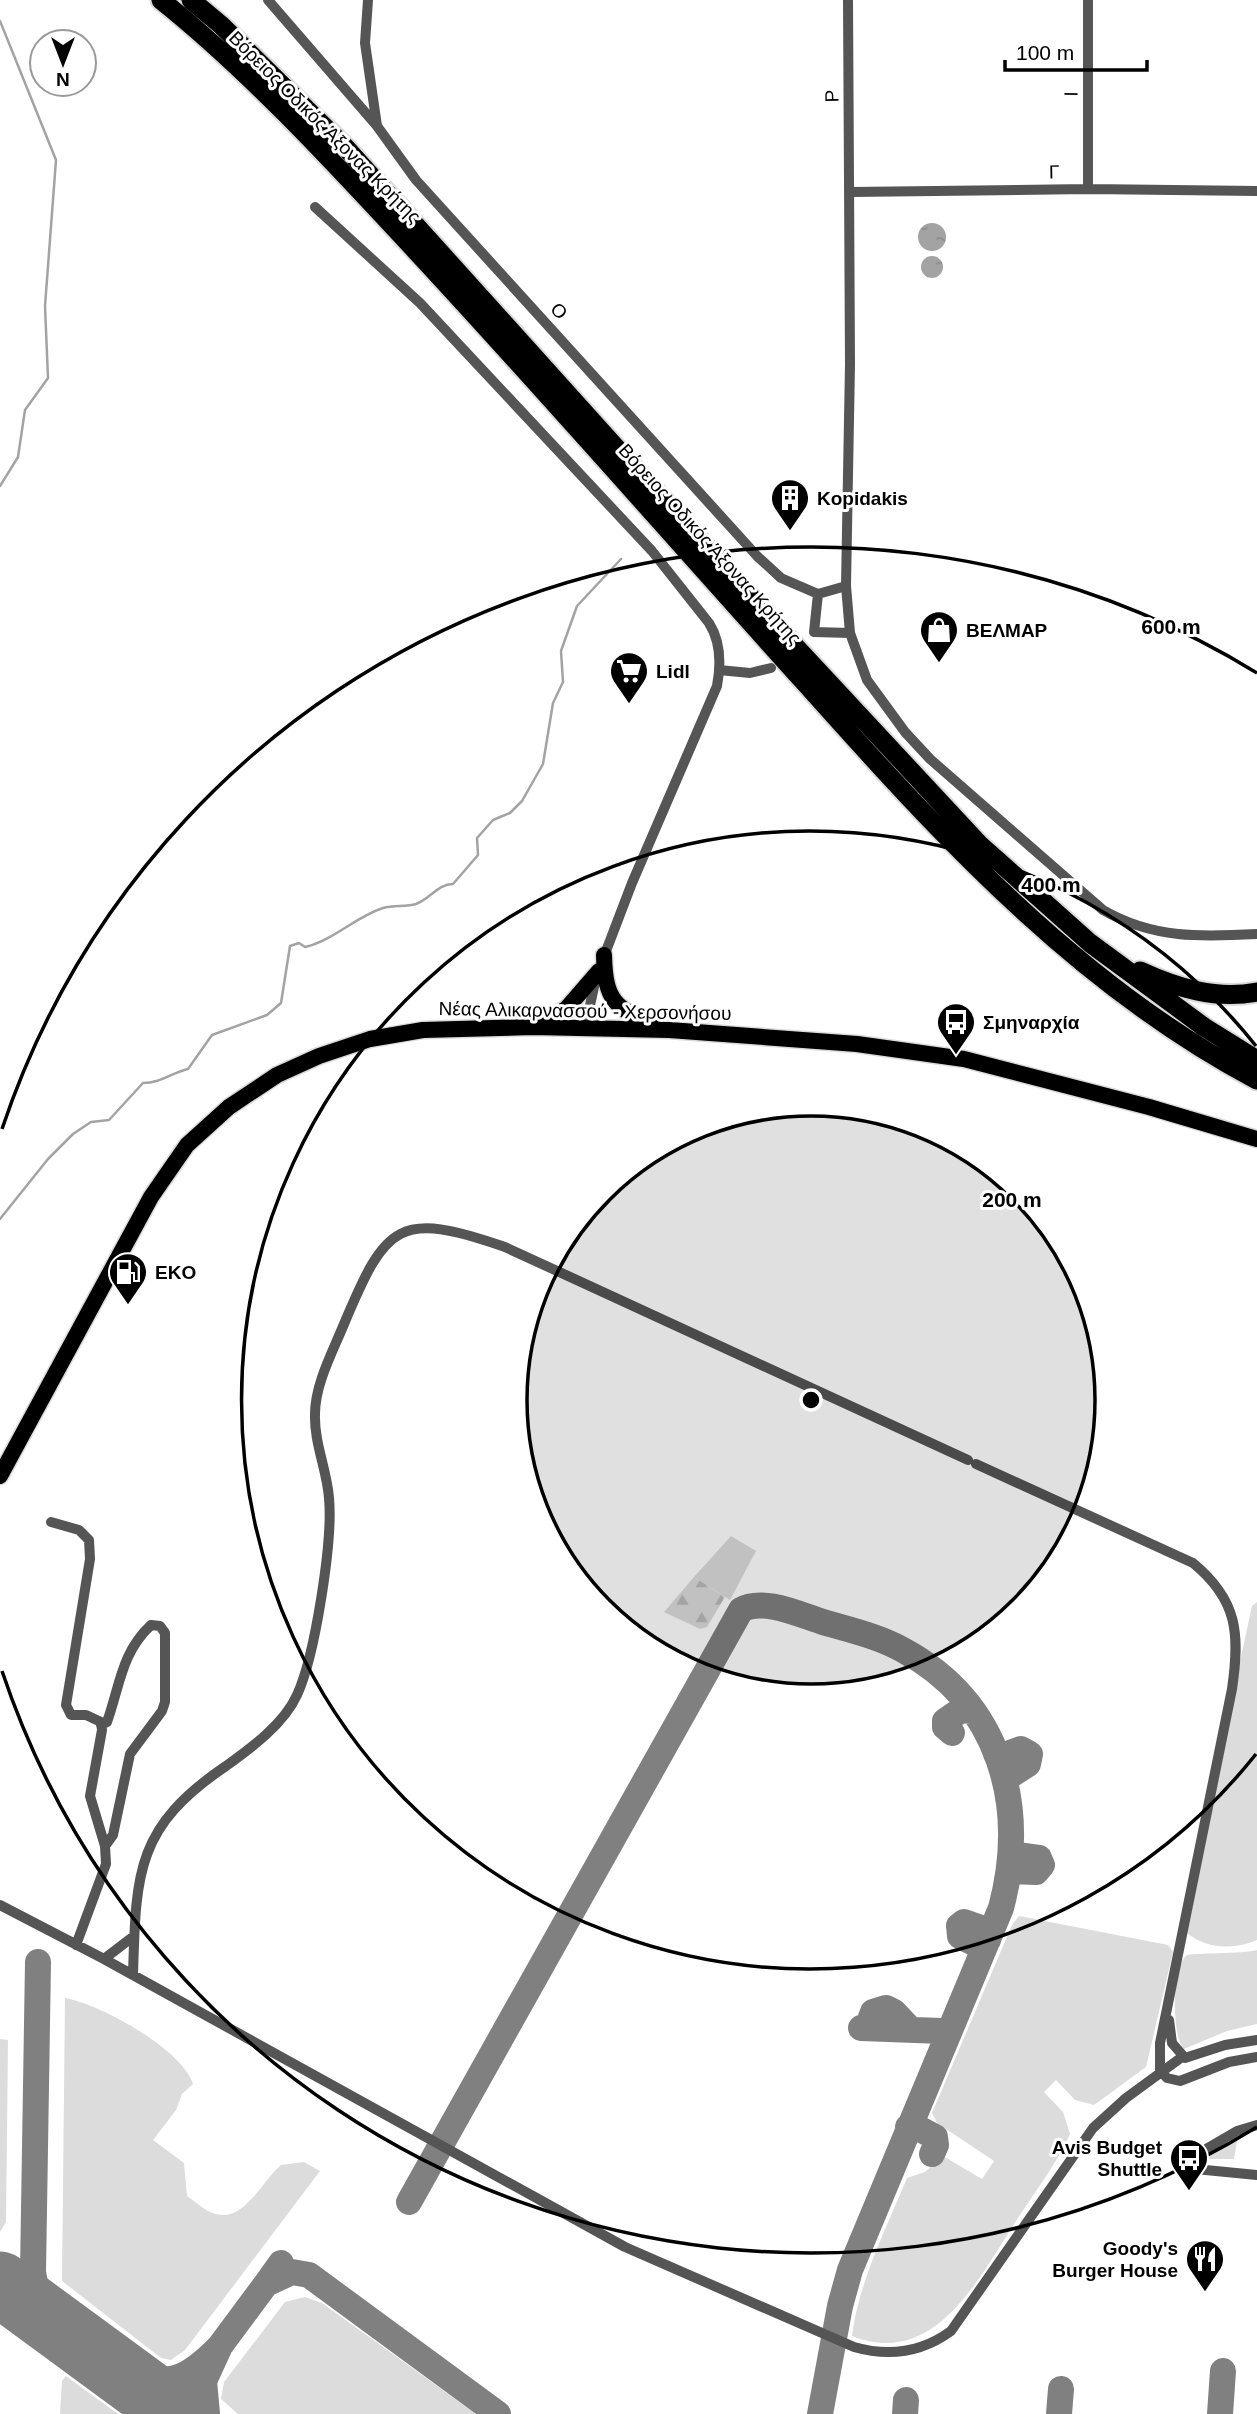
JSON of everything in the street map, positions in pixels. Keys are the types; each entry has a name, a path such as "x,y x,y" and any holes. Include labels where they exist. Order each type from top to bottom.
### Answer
{"highway":[{"name":"Βόρειος Οδικός Άξονας Κρήτης","path":"161,0 330,159 465,304 876,763 1037,926 1136,1005 1226,1064 1257,1080"},
{"name":"Βόρειος Οδικός Άξονας Κρήτης","path":"191,0 221,25 347,149 780,631 979,844 1090,943 1182,1011 1257,1060"},
{"path":"979,844 1140,971 1169,985 1205,993 1241,995 1257,992"},
{"path":"1226,1064 1257,1086"}],"main road":[{"path":"533,1027 566,1009 601,963"},
{"path":"601,963 612,1000 629,1014 669,1030"},
{"name":"Νέας Αλικαρνασσού - Χερσονήσου","path":"0,1476 156,1189 187,1145 229,1107 260,1085 300,1064 370,1039 423,1030 533,1027 669,1030 821,1040 964,1059 1149,1107 1257,1139"}],"street":[{"path":"268,0 377,126"},
{"name":"Ο","path":"368,0 365,43 377,126 416,180 757,556 780,578 818,594"},
{"name":"Ρ","path":"848,0 851,192 846,586 850,634 867,680 905,732 930,760 1090,900 1125,922 1163,934 1191,937 1257,934"},
{"name":"Ι","path":"1088,0 1088,189"},
{"name":"Γ","path":"851,192 1088,189 1257,191"},
{"path":"315,207 420,303 652,551 714,630 719,670 717,686 632,883 601,963 585,1028"},
{"path":"846,586 818,594 810,635 850,634"},
{"path":"719,670 750,673 771,668"},
{"path":"133,1975 141,1869 145,1852 160,1825 190,1793 248,1751 297,1697 319,1610 329,1525 329,1494 318,1443 316,1406 338,1339 369,1265 389,1240 403,1232 438,1228 461,1232 505,1247 1193,1563 1214,1581 1232,1613 1237,1639 1232,1689 1159,2054 1162,2073 1174,2081 1229,2062 1257,2057"},
{"path":"51,1522 79,1530 89,1540 90,1559 66,1705 71,1715 94,1717 101,1725 90,1796 105,1846 106,1864 76,1945"},
{"path":"101,1725 107,1722 120,1672 136,1639 151,1625 160,1626 165,1633 165,1702 162,1711 130,1754 113,1835 105,1846"},
{"path":"0,1905 104,1959 625,2247 855,2347 877,2352 914,2350 951,2331 1093,2128 1126,2098 1182,2057 1193,2058 1225,2045 1257,2040 1257,2050"},
{"path":"104,1959 134,1936"},
{"path":"1169,2003 1172,2043 1182,2057"},
{"path":"1257,2124 1237,2131 1182,2163 1185,2168 1257,2175"}],"green space":[{"path":"731,1536 756,1551 730,1600 694,1577"},
{"path":"694,1577 725,1597 707,1627 700,1629 664,1612"},
{"path":"1257,1602 1257,1940 1230,1946 1212,1945 1187,1933 1242,1652 1252,1606"},
{"path":"1019,1916 1168,1945 1173,1952 1146,2067 1094,2105 1075,2100 1056,2080 1044,2092 1063,2112 1070,2134 1052,2168 970,2291 931,2329 907,2340 881,2343 852,2336 867,2275 907,2178 925,2172 943,2156 982,2179 994,2161 937,2123 932,2113 1012,1925"},
{"path":"1257,1950 1257,2024 1227,2031 1184,2049 1175,2016 1176,1986 1182,1961 1191,1954"},
{"path":"65,1998 98,2009 138,2030 157,2043 186,2071 193,2084 182,2094 176,2110 153,2140 184,2163 187,2196 205,2209 226,2215 235,2212 252,2198 281,2165 304,2162 320,2171 185,2350 171,2360 161,2358 62,2281"},
{"path":"0,2039 8,2040 6,2222 0,2232"},
{"path":"1235,2137 1237,2141 1234,2159 1201,2159 1201,2155"},
{"path":"305,2297 322,2303 476,2414 238,2414 221,2399 224,2382 285,2302"},
{"path":"66,2376 118,2414 60,2414 62,2381"}],"water":[{"path":"932,223 942,227 946,237 942,247 932,251 922,247 918,237 922,227"},
{"path":"928,256 936,256 943,263 943,271 936,278 928,278 921,271 921,263"}],"waterway":[{"path":"0,21 56,160 45,306 48,378 25,410 18,457 0,486"},
{"path":"0,1219 48,1159 73,1134 91,1122 109,1120 143,1083 188,1069 212,1035 267,1015 281,1003 290,946 299,943 305,947 316,944 373,912 387,907 416,904 443,886 453,884 478,855 477,838 493,820 510,813 522,801 543,764 553,703 563,682 561,651 577,606 621,559"}],"taxiway":[{"path":"409,2202 741,1610 760,1605 782,1608 874,1637 903,1650 936,1672 963,1698 984,1728 999,1761 1008,1796 1011,1832 1009,1870 1001,1908 850,2270 840,2306 820,2414"},
{"path":"952,1733 945,1727 945,1721 961,1710 972,1711"},
{"path":"996,1754 1002,1756 1021,1749 1030,1754 1028,1764 1005,1779"},
{"path":"1009,1871 1036,1872 1042,1865 1039,1858 1017,1855 1012,1850"},
{"path":"984,1948 960,1936 959,1926 964,1922 984,1929 988,1940"},
{"path":"38,1962 33,2272 39,2305 58,2327"},
{"path":"873,2028 870,2020 873,2012 886,2008 894,2012 911,2030"},
{"path":"861,2028 942,2031 946,2036"},
{"path":"908,2127 918,2128 935,2137 936,2145 932,2154"},
{"path":"281,2263 266,2284 292,2272 309,2275 498,2414"},
{"path":"220,2346 266,2284"},
{"path":"120,2372 151,2380 175,2378 197,2367 220,2346 204,2381 207,2414"},
{"path":"1220,2414 1223,2371"},
{"path":"1059,2414 1061,2389"},
{"path":"905,2414 906,2400"}],"runway":[{"path":"0,2284 177,2414"}],"place":[{"name":"Kopidakis","path":"790,532"},
{"name":"ΒΕΛΜΑΡ","path":"939,664"},
{"name":"Lidl","path":"629,705"},
{"name":"Σμηναρχία","path":"956,1056"},
{"name":"EKO","path":"128,1306"},
{"name":"Avis Budget Shuttle","path":"1189,2192"},
{"name":"Goody's Burger House","path":"1205,2293"}]}
